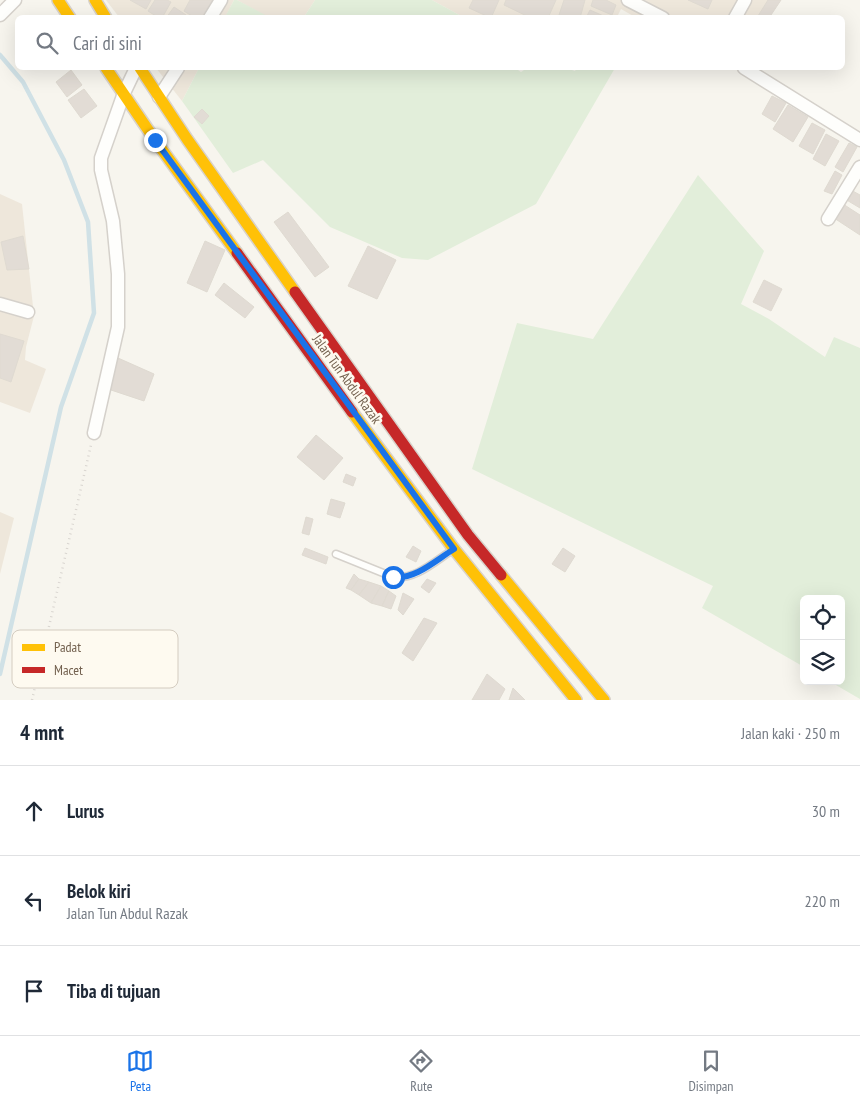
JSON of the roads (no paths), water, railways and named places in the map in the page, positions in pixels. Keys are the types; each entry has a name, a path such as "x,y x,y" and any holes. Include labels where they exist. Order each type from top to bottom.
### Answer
{"main road":[{"path":"58,0 68,15"},
{"path":"94,0 104,15"},
{"name":"Jalan Tun Abdul Razak","path":"107,70 155,140 454,549 576,700"},
{"name":"Jalan Tun Abdul Razak","path":"139,70 468,534 604,700"}],"street":[{"path":"2,12 15,0"},
{"path":"212,15 221,0"},
{"path":"628,0 657,15"},
{"path":"738,15 746,0"},
{"path":"94,433 118,328 118,274 112,222 101,170 101,158 124,93 137,70"},
{"path":"159,97 177,70"},
{"path":"747,70 860,140"},
{"path":"828,219 860,167"},
{"path":"0,304 28,312"}],"lane":[{"path":"336,554 393,577 402,578 411,577 454,549"}],"waterway":[{"path":"0,55 23,82 64,160 88,222 94,313 61,407 0,674"}]}
